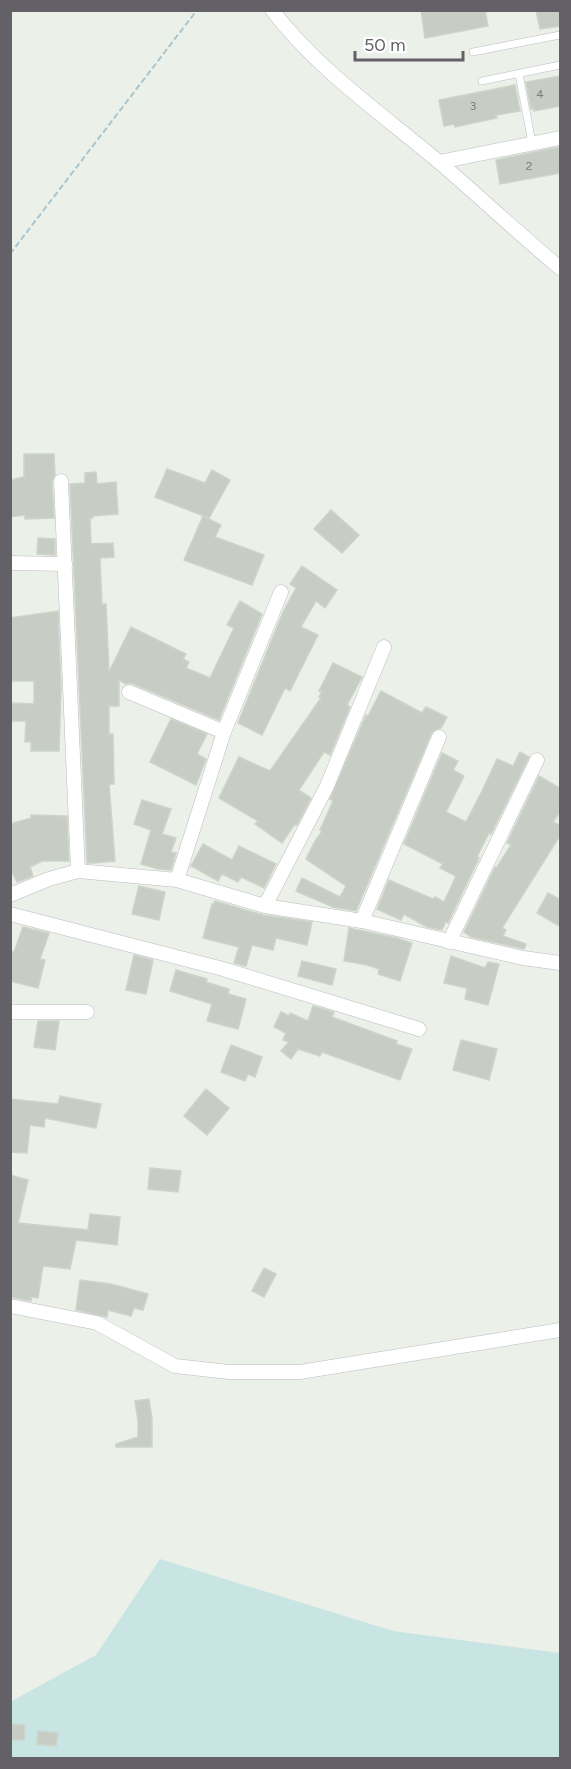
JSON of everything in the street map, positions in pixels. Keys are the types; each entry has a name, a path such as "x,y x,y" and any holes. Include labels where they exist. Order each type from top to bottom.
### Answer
{"street":[{"path":"272,10 285,28 348,88 439,162 561,268"},
{"path":"439,162 561,138"},
{"path":"61,481 78,871"},
{"path":"10,563 65,564"},
{"path":"177,880 224,732 281,592"},
{"path":"265,906 327,786 384,647"},
{"path":"129,692 224,732"},
{"path":"362,921 439,736"},
{"path":"449,942 537,760"},
{"path":"10,895 49,879 78,871 177,880 265,906 362,921 523,958 559,960"},
{"path":"10,914 223,969 419,1029"},
{"path":"10,1012 87,1012"},
{"path":"10,1306 97,1323 175,1366 229,1372 300,1372 561,1330"}],"lane":[{"path":"472,52 561,35"},
{"path":"482,81 561,65"},
{"path":"519,74 532,143"}],"path":[{"path":"10,254 197,10"}],"shaded area":[{"path":"160,1559 393,1631 560,1653 560,1758 11,1758 10,1702 96,1655"}],"building":[{"path":"421,10 485,10 488,26 425,38"},
{"path":"536,10 561,10 561,26 540,29"},
{"path":"561,76 561,106 534,111 533,108 531,109 526,82"},
{"path":"515,85 520,111 496,115 497,118 455,127 454,124 444,126 439,100"},
{"path":"559,147 561,173 500,184 496,160"},
{"path":"24,454 54,454 55,475 52,481 54,518 25,519 25,515 10,517 10,480 24,477"},
{"path":"167,469 205,483 212,470 230,480 209,518 155,497"},
{"path":"96,472 97,484 116,482 118,514 90,518 91,544 113,543 114,557 100,558 102,604 106,604 109,672 131,627 186,654 183,659 189,662 186,668 210,678 234,628 227,625 240,601 262,614 219,720 119,680 119,706 109,706 109,734 113,734 114,784 109,784 115,861 87,863 70,484 85,483 85,473"},
{"path":"331,510 359,535 342,553 314,529"},
{"path":"203,516 221,525 215,537 264,555 252,585 184,560"},
{"path":"38,538 55,539 55,555 37,554"},
{"path":"302,566 337,590 325,608 316,601 301,627 318,635 290,691 285,688 262,735 238,723 283,612 296,588 290,584"},
{"path":"58,611 61,688 59,751 31,751 31,742 25,742 26,721 10,721 10,703 34,704 34,681 11,681 10,618"},
{"path":"333,663 362,677 347,705 350,707 330,755 324,752 299,790 311,798 297,825 295,824 282,843 255,824 258,821 219,798 239,757 270,771 321,698 319,697 322,692 319,691"},
{"path":"381,691 422,713 426,707 447,717 441,728 434,730 431,734 356,911 333,907 296,891 302,878 340,897 346,886 306,859 322,831 320,830 333,801 330,799 366,715 368,716"},
{"path":"171,719 207,734 197,754 206,759 196,785 150,762"},
{"path":"520,752 529,757 491,834 489,833 477,857 479,858 448,923 446,921 442,930 427,927 404,914 401,920 377,909 389,880 444,902 456,876 440,868 443,864 404,844 442,753 458,761 453,770 464,776 446,812 466,822 497,759 513,766"},
{"path":"539,776 561,789 561,810 553,822 561,826 561,834 502,928 506,930 503,936 526,944 524,949 471,937 464,932 495,867 511,845 507,843"},
{"path":"142,800 171,809 162,834 176,838 171,852 176,853 171,870 141,864 151,830 134,824"},
{"path":"31,815 67,816 69,861 42,861 30,867 33,876 17,882 10,868 10,824 31,818"},
{"path":"203,844 232,860 239,846 276,864 264,888 241,877 238,882 222,874 218,881 191,866"},
{"path":"139,886 165,892 159,920 132,914"},
{"path":"548,893 561,900 561,927 537,913"},
{"path":"215,901 263,915 312,922 307,945 276,938 273,950 252,945 246,966 234,963 239,947 203,938 212,904"},
{"path":"23,927 49,933 40,959 45,960 38,988 10,981 10,951 14,952"},
{"path":"349,928 412,943 400,981 378,974 379,969 344,961"},
{"path":"134,955 153,960 146,994 126,990"},
{"path":"451,956 485,968 488,962 499,964 488,1005 465,999 467,988 444,983"},
{"path":"302,961 336,969 332,985 298,976"},
{"path":"176,970 207,979 206,982 229,989 228,994 246,999 238,1029 207,1021 212,1004 170,991"},
{"path":"313,1006 334,1012 332,1017 397,1041 396,1044 412,1049 400,1080 322,1052 320,1056 298,1049 291,1059 281,1051 289,1042 283,1040 286,1033 274,1027 281,1012 289,1016 290,1013 308,1021"},
{"path":"38,1021 59,1021 55,1050 34,1047"},
{"path":"461,1040 497,1049 489,1080 453,1070"},
{"path":"231,1045 262,1057 255,1077 248,1074 245,1081 221,1072"},
{"path":"206,1089 229,1108 207,1135 184,1116"},
{"path":"60,1096 101,1104 96,1128 45,1118 44,1127 30,1125 27,1153 10,1152 10,1099 58,1104"},
{"path":"150,1168 181,1171 178,1192 148,1189"},
{"path":"10,1175 28,1180 18,1223 88,1230 90,1214 120,1217 117,1245 76,1240 70,1269 43,1266 38,1298 31,1297 31,1301 10,1297"},
{"path":"264,1268 276,1274 264,1297 252,1291"},
{"path":"80,1280 111,1284 148,1294 143,1310 134,1308 131,1316 108,1310 107,1317 76,1310"},
{"path":"149,1399 152,1447 116,1447 116,1444 138,1437 135,1401"},
{"path":"10,1724 25,1725 24,1740 10,1740"},
{"path":"38,1731 58,1733 56,1746 37,1744"}]}
